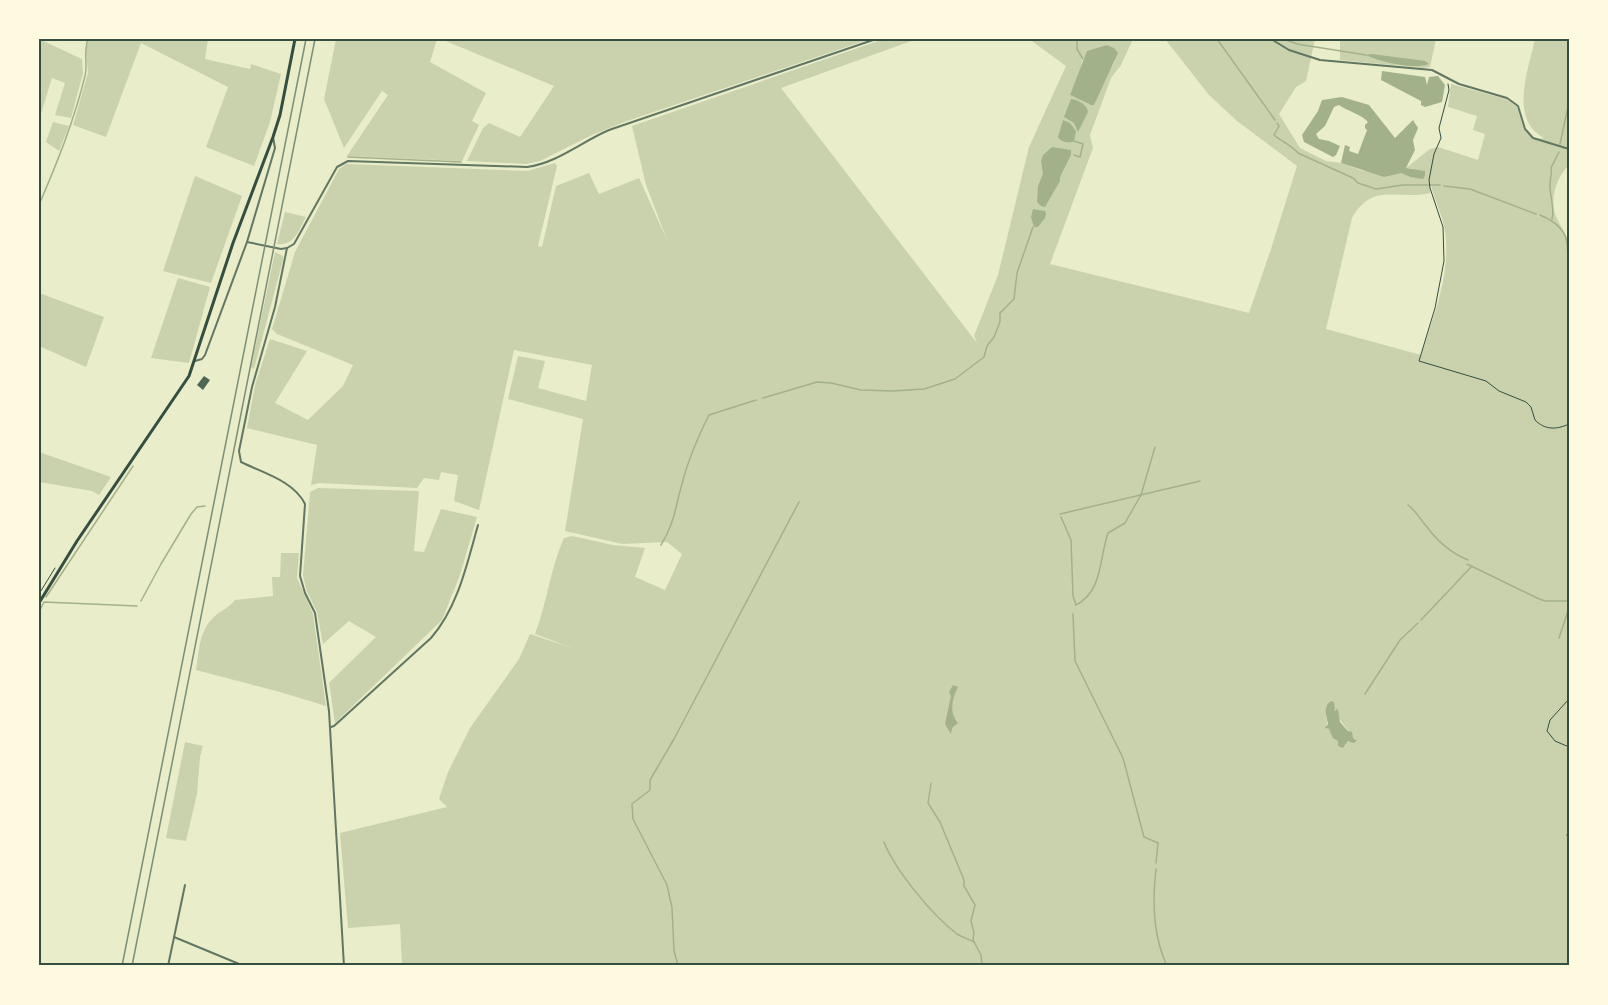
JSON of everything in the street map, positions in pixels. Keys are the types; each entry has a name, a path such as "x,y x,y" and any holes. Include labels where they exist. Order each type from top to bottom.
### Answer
{"main road":[{"path":"39,603 77,542 184,386 195,361 233,243 273,137 280,115 295,39"}],"street":[{"path":"247,242 276,248 287,248 294,244 337,167 343,162 527,167 540,165 558,158 592,137 609,130 876,39"},
{"path":"1271,39 1289,50 1320,60 1432,70 1447,79 1507,98 1518,106 1525,129 1533,138 1569,149"},
{"path":"195,361 202,359 205,355 247,242 275,148 273,137"},
{"path":"287,248 275,307 252,387 239,451 241,462 291,486 300,494 305,504 300,576 315,613 331,727 344,966"},
{"path":"331,727 431,638 444,622 463,576 478,525"},
{"path":"168,966 185,885"},
{"path":"174,937 244,966"}],"path":[{"path":"1447,79 1449,90 1439,128 1441,138 1434,154 1430,180 1430,188 1443,227 1444,261 1435,308 1419,361 1486,381 1499,391 1526,402 1531,407 1535,420 1549,429 1561,428 1569,424"},
{"path":"1569,699 1550,720 1547,731 1555,741 1569,747"},
{"path":"1569,824 1567,836 1569,838"}],"shaded area":[{"path":"39,39 82,59 83,73 71,118 55,115 65,83 52,78 39,120"},
{"path":"89,39 208,39 205,59 250,69 251,64 281,74 270,122 254,166 206,147 228,87 141,43 106,137 73,125 88,73 86,49"},
{"path":"336,39 437,39 430,62 486,93 472,121 479,125 462,161 347,156 388,95 382,91 344,148 324,99"},
{"path":"441,39 870,39 627,121 592,135 540,161 526,164 467,161 483,128 489,123 520,137 554,86"},
{"path":"884,39 917,39 781,88 977,343 974,336 998,275 1029,147 1066,66 1029,39 1133,39 1121,65 1111,78 1090,135 1093,148 1050,264 1249,313 1297,166 1237,121 1209,95 1165,39 1315,39 1306,81 1296,87 1279,114 1300,148 1326,161 1341,163 1363,171 1401,173 1410,177 1415,169 1406,168 1430,149 1438,147 1478,160 1485,134 1473,130 1477,116 1448,107 1451,84 1506,99 1517,107 1524,130 1533,139 1544,138 1527,120 1524,108 1525,82 1534,43 1536,39 1569,39 1569,165 1556,186 1553,204 1556,217 1569,241 1569,966 402,966 400,924 348,928 340,833 447,807 439,799 448,772 470,728 519,659 530,634 572,648 535,634 564,538 572,536 613,545 645,548 635,577 665,590 682,554 667,542 622,544 565,531 583,419 508,399 518,356 545,361 538,388 586,401 592,365 514,350 479,510 454,501 458,475 441,472 439,480 424,478 417,488 319,483 311,485 317,445 247,428 255,385 270,339 307,351 275,403 308,420 343,386 353,365 277,334 272,329 295,252 339,169 346,164 527,171 555,163 557,166 538,246 542,247 556,186 589,173 599,194 639,178 667,240 646,185 632,126","holes":["1083,58 1115,61 1091,105 1070,95","1431,185 1444,226 1446,259 1441,292 1421,355 1326,329 1352,218 1360,207 1377,196 1430,193","1334,705 1333,711 1336,711 1353,738 1345,746 1339,743 1327,729 1326,706"]},
{"path":"1340,39 1429,41 1436,39 1430,67 1423,68 1340,60"},
{"path":"1107,45 1118,53 1094,105 1070,95 1087,51"},
{"path":"1366,55 1425,61 1429,64 1415,66 1397,64"},
{"path":"1382,71 1425,77 1427,85 1429,77 1438,76 1445,85 1442,102 1425,107 1421,105 1421,101 1381,80"},
{"path":"1342,97 1369,105 1395,138 1413,120 1418,128 1413,140 1415,150 1406,168 1425,171 1423,179 1401,173 1384,177 1341,163 1345,145 1350,147 1349,151 1358,154 1367,130 1365,125 1368,122 1339,105 1334,107 1325,126 1316,134 1319,139 1340,146 1336,155 1333,157 1304,142 1302,135 1318,111 1322,100"},
{"path":"1071,99 1082,103 1088,112 1078,132 1074,123 1064,117"},
{"path":"1063,120 1070,123 1076,131 1074,141 1065,142 1058,137"},
{"path":"53,122 69,126 59,151 46,142"},
{"path":"1052,147 1071,150 1071,155 1045,207 1037,202 1038,186 1043,174 1041,161 1043,155"},
{"path":"195,176 242,196 211,283 163,271"},
{"path":"1033,209 1045,211 1046,214 1038,227 1034,227 1031,217"},
{"path":"285,212 306,217 292,240 288,243 277,244"},
{"path":"275,252 283,256 283,260 254,369 251,367"},
{"path":"178,278 210,287 189,363 151,358"},
{"path":"39,293 104,317 86,367 39,346"},
{"path":"39,452 111,477 99,495 92,491 39,482"},
{"path":"318,488 419,491 414,551 424,552 441,509 477,517 460,575 442,620 335,723 329,683 376,637 349,621 323,644 317,612 307,592 303,576 310,492"},
{"path":"281,553 299,553 297,578 313,614 326,706 196,670 204,630 215,616 235,600 273,596 272,577 280,577"},
{"path":"953,685 958,687 952,705 953,714 958,723 952,728 951,734 945,724 951,696 949,692"},
{"path":"1331,701 1334,702 1334,711 1338,709 1340,722 1352,732 1353,738 1357,741 1353,743 1348,741 1343,748 1338,746 1338,741 1333,738 1329,729 1325,728 1328,724 1326,709"},
{"path":"185,742 203,746 197,794 186,841 166,838"}],"building":[{"path":"204,376 210,380 203,390 197,385"}],"waterway":[{"path":"39,205 65,142 81,93 86,71 88,39"},
{"path":"1077,39 1077,49 1083,59"},
{"path":"1217,39 1275,120"},
{"path":"1284,39 1297,44 1366,55"},
{"path":"1560,144 1569,102"},
{"path":"1277,123 1279,126 1274,135 1298,153 1353,178 1358,183 1376,189 1403,185 1440,185"},
{"path":"1074,141 1083,144 1080,157 1074,155"},
{"path":"1552,219 1551,168 1559,152"},
{"path":"348,157 461,162"},
{"path":"1444,186 1470,189 1536,214"},
{"path":"1540,215 1554,222 1564,233 1569,259"},
{"path":"763,398 817,382 861,390 893,391 924,389 955,379 984,357 987,346 994,337 1000,322 1000,313 1014,299 1017,273 1033,227"},
{"path":"661,545 672,522 690,457 709,415 756,400"},
{"path":"1061,517 1071,540 1073,596 1076,605 1085,599 1096,583 1108,533 1125,523 1141,495 1155,447"},
{"path":"46,597 133,466"},
{"path":"1060,514 1200,481"},
{"path":"678,965 674,951 672,908 667,885 633,819 632,804 650,790 650,780 799,502"},
{"path":"1408,505 1440,542 1468,560"},
{"path":"141,601 191,514 197,507 205,506"},
{"path":"1467,564 1545,601 1569,601"},
{"path":"1421,620 1472,566"},
{"path":"39,612 44,602 137,606"},
{"path":"1559,638 1569,608"},
{"path":"1073,614 1075,661 1123,758 1144,837 1158,843 1156,863"},
{"path":"1365,694 1400,640 1418,623"},
{"path":"931,783 928,803 940,822 964,880 964,886 975,905 971,921 973,940 981,955 982,966"},
{"path":"884,842 905,878 926,904 957,934 974,942"},
{"path":"1156,869 1154,894 1156,931 1167,966"}],"railway":[{"path":"122,966 306,39"},
{"path":"132,966 315,39"}]}
